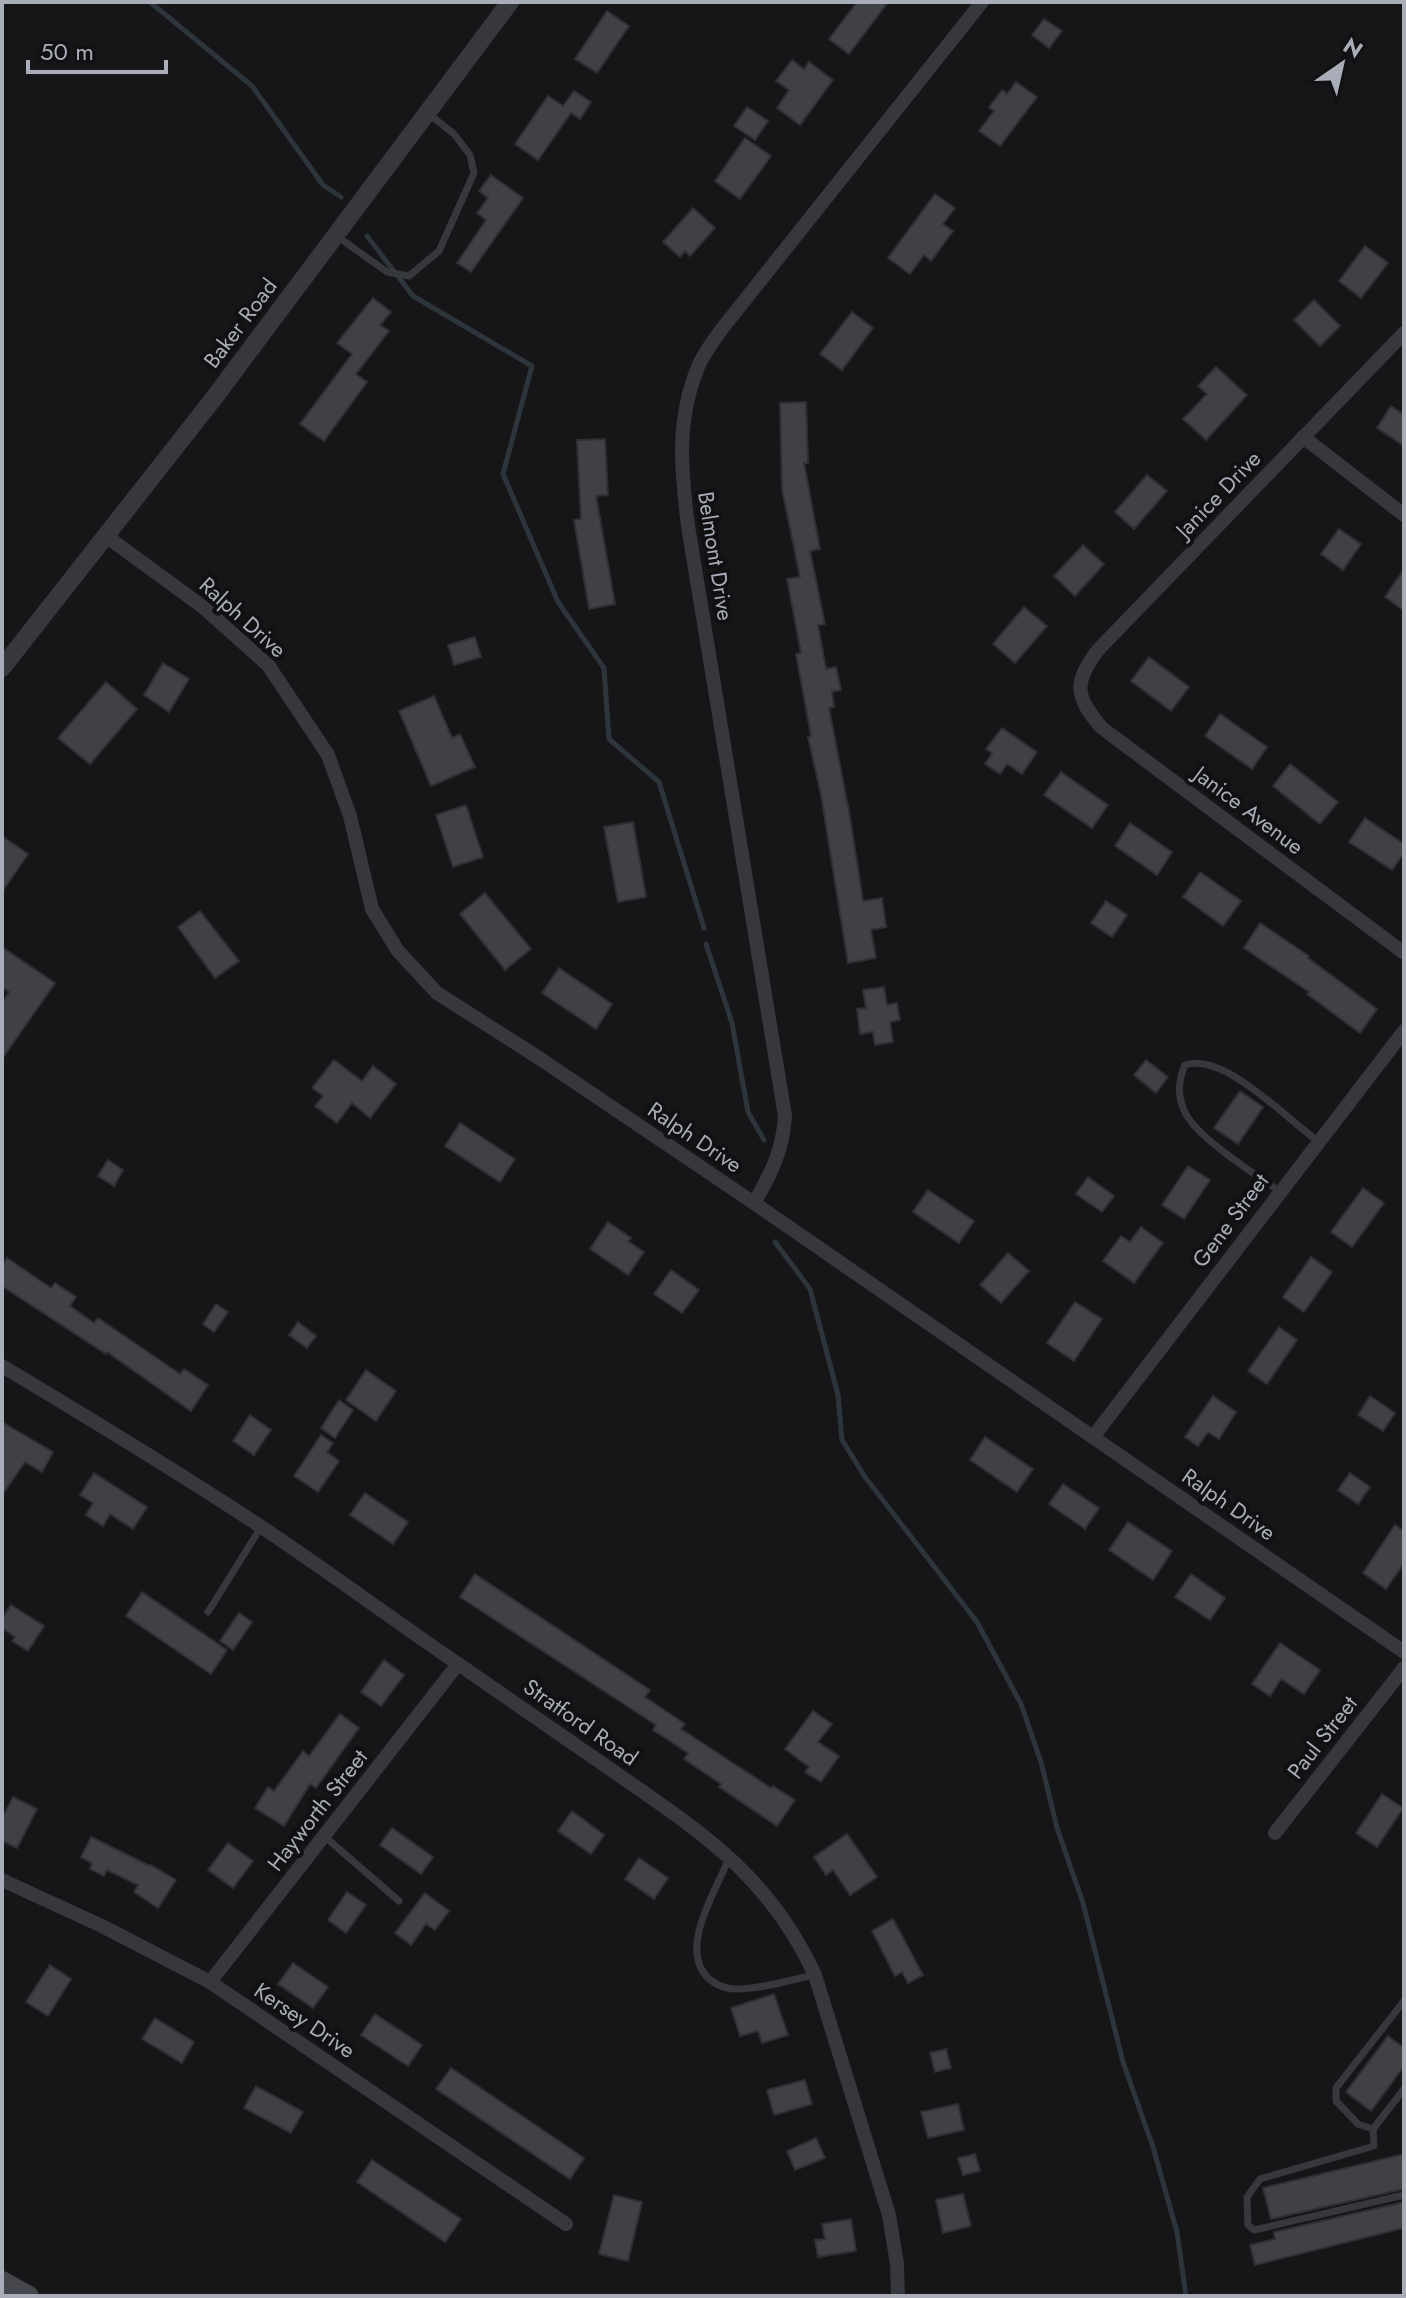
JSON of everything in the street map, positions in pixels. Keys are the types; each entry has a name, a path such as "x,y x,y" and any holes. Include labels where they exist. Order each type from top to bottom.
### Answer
{"main road":[{"path":"2,2281 29,2296"}],"street":[{"name":"Baker Road","path":"2,668 336,235 510,2"},
{"name":"Belmont Drive","path":"754,1203 776,1164 783,1141 785,1116 688,526 680,460 685,407 699,364 721,330 975,4"},
{"name":"Janice Drive","path":"1078,693 1084,669 1098,650 1404,333"},
{"path":"1303,437 1404,515"},
{"name":"Ralph Drive","path":"106,536 203,607 268,665 328,755 350,816 372,909 398,951 437,993 754,1203 1404,1652"},
{"name":"Janice Avenue","path":"1078,693 1102,728 1404,953"},
{"name":"Gene Street","path":"1093,1437 1404,1031"},
{"name":"Stratford Road","path":"2,1366 144,1450 261,1527 646,1794 730,1856 770,1899 799,1941 815,1975 889,2215 897,2264 898,2296"},
{"name":"Hayworth Street","path":"210,1982 458,1664"},
{"name":"Paul Street","path":"1275,1833 1404,1668"},
{"name":"Kersey Drive","path":"2,1880 102,1926 210,1982 566,2224"}],"lane":[{"path":"336,235 387,272 409,276 439,251 474,173 470,155 454,134 428,113"},
{"path":"1279,1191 1201,1131 1186,1115 1179,1078 1185,1065 1209,1063 1260,1093 1318,1141"},
{"path":"208,1612 261,1527"},
{"path":"324,1836 399,1901"},
{"path":"730,1856 698,1932 695,1955 704,1974 715,1985 733,1989 815,1975"},
{"path":"1373,2129 1358,2124 1336,2101 1336,2088 1404,2001"},
{"path":"1404,2089 1373,2129 1374,2146 1260,2179 1247,2197 1248,2225 1254,2230 1404,2195"}],"building":[{"path":"857,2 888,2 849,54 829,39"},
{"path":"607,11 629,26 597,73 575,59"},
{"path":"1044,19 1062,31 1049,48 1032,35"},
{"path":"792,60 804,69 809,62 833,80 800,125 777,108 789,90 776,81"},
{"path":"1016,82 1037,97 1000,146 979,131 994,111 989,107 1002,90 1007,94"},
{"path":"574,91 591,102 580,119 571,113 538,160 515,144 548,96 563,106"},
{"path":"747,107 768,121 755,140 734,126"},
{"path":"745,138 771,156 740,199 715,181"},
{"path":"491,175 523,198 471,272 457,263 486,220 477,213 488,198 479,191"},
{"path":"935,194 955,208 943,224 953,231 931,261 924,255 910,274 888,258"},
{"path":"693,208 715,228 690,256 685,251 680,257 663,242"},
{"path":"1365,246 1388,263 1361,298 1339,281"},
{"path":"373,298 391,312 380,325 389,331 356,374 367,382 324,441 300,424 352,354 337,343"},
{"path":"1314,300 1340,326 1320,346 1294,320"},
{"path":"852,312 873,328 842,370 820,354"},
{"path":"1216,367 1247,395 1206,440 1183,419 1207,394 1198,386"},
{"path":"806,402 808,463 804,463 820,549 810,551 825,624 818,625 826,669 836,667 841,690 832,692 834,707 829,708 863,901 882,898 886,927 871,930 876,958 848,963 821,795 808,737 811,736 796,654 801,653 787,579 800,577 782,489 780,403"},
{"path":"1391,406 1404,415 1404,446 1377,428"},
{"path":"605,439 608,495 596,496 615,604 589,609 574,520 581,519 577,440"},
{"path":"1147,475 1167,491 1134,529 1115,512"},
{"path":"1339,529 1361,544 1343,570 1321,554"},
{"path":"1083,545 1104,564 1075,596 1054,576"},
{"path":"1404,569 1404,611 1385,597"},
{"path":"1024,607 1047,626 1015,663 993,644"},
{"path":"475,637 481,657 454,665 448,645"},
{"path":"1149,657 1189,687 1171,711 1131,681"},
{"path":"163,663 189,679 169,712 144,695"},
{"path":"106,682 137,709 90,764 58,738"},
{"path":"434,696 452,738 460,734 475,767 431,786 399,711"},
{"path":"1220,714 1267,747 1252,769 1205,736"},
{"path":"1002,728 1037,752 1022,774 1007,764 1000,774 985,764 992,753 986,749"},
{"path":"1290,764 1338,802 1320,824 1273,786"},
{"path":"1061,772 1108,805 1092,828 1044,795"},
{"path":"466,805 483,857 453,867 436,815"},
{"path":"1365,818 1404,844 1404,853 1392,870 1349,842"},
{"path":"633,822 646,897 618,902 604,827"},
{"path":"1130,823 1172,852 1157,875 1115,846"},
{"path":"2,836 28,854 2,892"},
{"path":"1200,872 1241,901 1223,926 1183,897"},
{"path":"485,893 531,949 505,970 460,914"},
{"path":"1106,901 1127,915 1112,937 1091,923"},
{"path":"200,911 239,961 215,978 178,927"},
{"path":"1260,923 1309,956 1377,1009 1360,1033 1307,994 1309,992 1244,948"},
{"path":"2,947 55,983 2,1059 2,1003 9,992 2,987"},
{"path":"559,968 612,1004 596,1029 542,993"},
{"path":"884,987 887,1005 897,1003 900,1020 890,1022 893,1042 875,1045 873,1032 860,1034 857,1009 866,1008 863,990"},
{"path":"334,1060 362,1081 373,1066 396,1084 370,1118 352,1103 337,1123 315,1106 323,1096 312,1088"},
{"path":"1146,1060 1168,1077 1156,1093 1134,1075"},
{"path":"1240,1091 1263,1107 1238,1144 1214,1128"},
{"path":"460,1123 515,1159 500,1182 445,1146"},
{"path":"108,1160 123,1170 114,1186 98,1176"},
{"path":"1188,1166 1210,1180 1184,1219 1162,1205"},
{"path":"1088,1177 1114,1196 1102,1212 1076,1194"},
{"path":"1363,1188 1384,1203 1352,1247 1331,1232"},
{"path":"928,1190 974,1221 959,1243 913,1212"},
{"path":"608,1222 631,1238 628,1241 644,1252 628,1275 590,1249"},
{"path":"1141,1227 1163,1243 1134,1283 1103,1261 1121,1236 1130,1242"},
{"path":"1008,1253 1029,1271 1001,1303 980,1285"},
{"path":"1311,1257 1332,1272 1304,1312 1283,1297"},
{"path":"7,1258 51,1288 55,1283 76,1297 70,1306 94,1323 98,1318 180,1374 184,1369 208,1385 191,1411 107,1352 2,1286 2,1266"},
{"path":"671,1270 699,1290 682,1313 654,1294"},
{"path":"1075,1302 1102,1319 1074,1361 1047,1343"},
{"path":"216,1304 228,1312 214,1332 203,1324"},
{"path":"298,1322 316,1336 307,1348 289,1335"},
{"path":"1279,1327 1297,1340 1267,1384 1248,1371"},
{"path":"366,1370 396,1391 376,1421 346,1400"},
{"path":"1213,1396 1236,1412 1219,1439 1208,1432 1198,1446 1185,1437"},
{"path":"1370,1396 1395,1413 1383,1431 1358,1415"},
{"path":"339,1400 353,1410 335,1438 321,1428"},
{"path":"250,1415 271,1430 254,1455 233,1441"},
{"path":"2,1422 53,1452 42,1472 25,1462 2,1495"},
{"path":"321,1435 333,1443 327,1452 339,1461 318,1492 294,1476"},
{"path":"985,1437 1033,1469 1017,1492 970,1460"},
{"path":"94,1473 147,1507 133,1529 110,1514 103,1526 86,1515 93,1503 80,1495"},
{"path":"1350,1473 1370,1487 1358,1504 1338,1490"},
{"path":"1063,1484 1099,1508 1085,1529 1049,1504"},
{"path":"365,1493 408,1522 393,1544 350,1515"},
{"path":"1128,1522 1172,1551 1153,1580 1109,1550"},
{"path":"1395,1525 1404,1531 1404,1563 1386,1589 1363,1573"},
{"path":"475,1574 650,1690 645,1697 685,1724 681,1729 771,1788 773,1786 795,1800 777,1826 684,1759 688,1753 653,1730 656,1725 460,1597"},
{"path":"1191,1574 1225,1598 1210,1620 1175,1597"},
{"path":"142,1592 227,1650 211,1674 126,1616"},
{"path":"11,1605 44,1626 28,1651 12,1641 15,1637 2,1628 2,1619"},
{"path":"239,1613 252,1622 233,1650 220,1641"},
{"path":"1280,1643 1320,1670 1304,1694 1281,1679 1270,1696 1252,1684"},
{"path":"384,1660 404,1675 381,1706 361,1692"},
{"path":"813,1711 832,1724 818,1742 839,1756 821,1782 805,1772 809,1767 785,1749"},
{"path":"340,1714 359,1728 316,1788 310,1784 284,1826 255,1808 268,1787 274,1791 303,1751 309,1756"},
{"path":"1382,1794 1403,1808 1377,1847 1356,1833"},
{"path":"13,1797 37,1809 17,1848 2,1841 2,1818"},
{"path":"572,1811 604,1835 591,1854 558,1831"},
{"path":"392,1828 433,1857 421,1874 380,1845"},
{"path":"847,1834 877,1877 850,1895 833,1870 826,1875 814,1857"},
{"path":"91,1837 176,1880 158,1908 134,1892 138,1885 107,1870 104,1876 90,1869 92,1863 81,1857"},
{"path":"228,1843 253,1861 233,1888 208,1870"},
{"path":"639,1858 668,1878 654,1899 625,1879"},
{"path":"347,1892 366,1905 346,1933 328,1920"},
{"path":"425,1893 449,1911 435,1930 426,1924 411,1945 395,1933"},
{"path":"893,1919 923,1975 908,1983 902,1972 895,1976 872,1931"},
{"path":"293,1963 328,1987 313,2008 278,1984"},
{"path":"50,1965 71,1979 48,2016 26,2002"},
{"path":"774,1994 788,2035 762,2043 758,2031 740,2036 731,2008"},
{"path":"375,2014 422,2045 408,2066 361,2035"},
{"path":"155,2018 194,2042 182,2063 142,2039"},
{"path":"1388,2036 1404,2048 1404,2066 1371,2111 1346,2092"},
{"path":"946,2049 951,2068 935,2072 930,2053"},
{"path":"451,2068 584,2158 570,2179 436,2089"},
{"path":"805,2080 812,2104 774,2115 767,2090"},
{"path":"256,2086 303,2112 291,2133 244,2108"},
{"path":"958,2104 964,2130 928,2138 921,2112"},
{"path":"816,2138 825,2158 795,2170 787,2151"},
{"path":"975,2154 980,2171 963,2175 958,2158"},
{"path":"1404,2154 1404,2189 1271,2219 1263,2188"},
{"path":"372,2160 461,2219 445,2242 357,2182"},
{"path":"963,2194 971,2226 943,2233 936,2200"},
{"path":"614,2195 642,2202 628,2261 599,2254"},
{"path":"1404,2202 1404,2228 1255,2265 1250,2245 1275,2239 1274,2232"},
{"path":"851,2219 856,2251 818,2257 815,2240 825,2239 822,2224"}],"waterway":[{"path":"150,2 252,86 323,185 341,197"},
{"path":"367,236 413,296 532,366 503,474 558,602 604,668 609,739 659,782 704,928"},
{"path":"706,944 732,1023 748,1112 764,1140"},
{"path":"775,1242 810,1289 838,1395 842,1440 865,1477 977,1622 1021,1704 1041,1762 1057,1828 1083,1903 1123,2062 1153,2147 1177,2232 1186,2296"}]}
